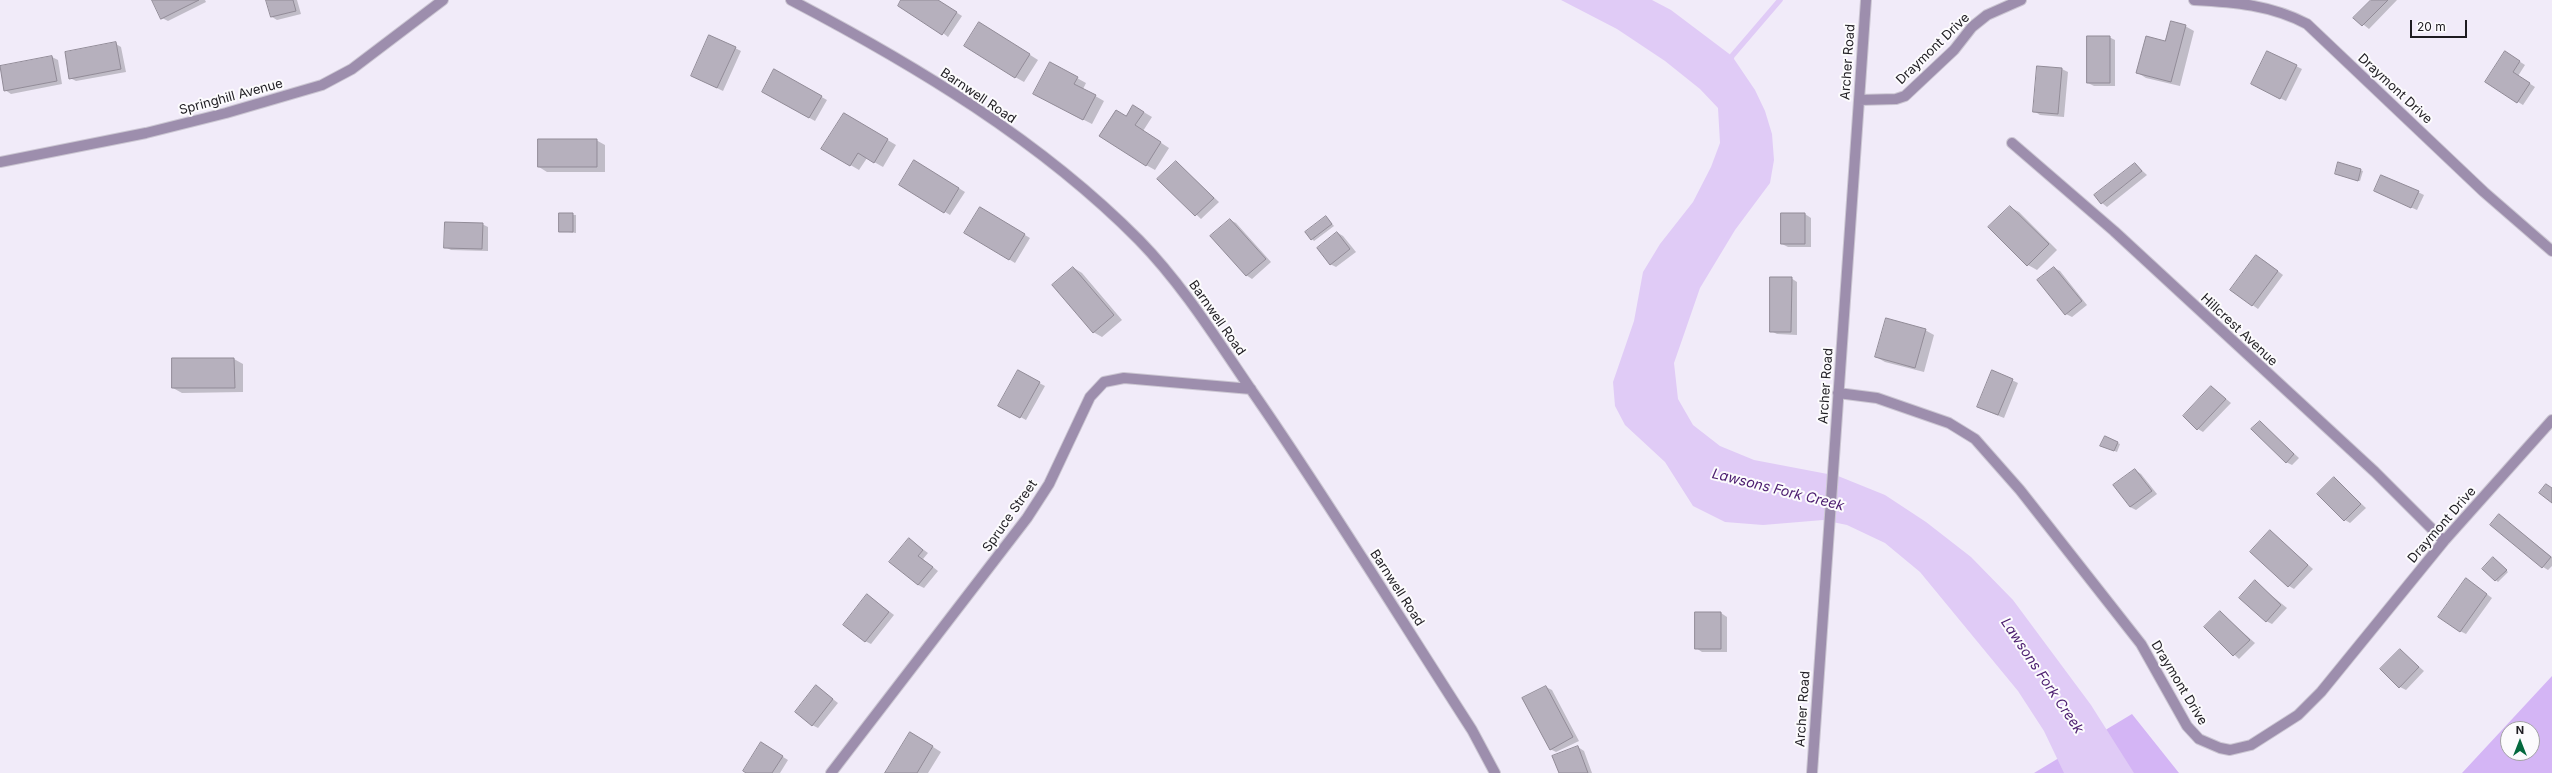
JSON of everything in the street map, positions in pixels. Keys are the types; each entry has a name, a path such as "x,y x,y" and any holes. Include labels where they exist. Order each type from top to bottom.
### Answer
{"street":[{"name":"Springhill Avenue","path":"0,162 146,133 226,113 322,85 352,68 444,0"},
{"name":"Barnwell Road","path":"792,0 862,37 931,79 1008,131 1110,212 1170,276 1251,389 1298,458 1455,703 1495,773"},
{"name":"Archer Road","path":"1812,773 1866,0"},
{"name":"Draymont Drive","path":"1859,100 1896,99 1905,96 1954,50 1972,27 1998,9 2021,0"},
{"name":"Draymont Drive","path":"2194,0 2262,6 2292,16 2307,24 2484,192 2552,251"},
{"name":"Hillcrest Avenue","path":"2012,143 2114,231 2374,472 2444,541"},
{"name":"Spruce Street","path":"831,773 1027,518 1049,484 1083,410 1096,389 1104,382 1124,378 1251,389"},
{"name":"Draymont Drive","path":"1838,393 1877,398 1949,423 1975,439 2020,490 2141,644 2187,726 2199,740 2220,748 2241,749 2276,732 2298,715 2322,692 2444,541 2552,420"}],"shaded area":[{"path":"2552,676 2552,773 2462,773 2500,732 2500,761 2540,761 2540,721 2510,721"},
{"path":"2132,714 2179,773 2034,773"}],"water":[{"name":"Lawsons Fork Creek","path":"1561,0 1652,0 1671,10 1732,56 1755,90 1765,111 1772,134 1774,160 1770,183 1735,230 1700,288 1674,363 1678,399 1693,425 1720,446 1754,460 1838,476 1885,495 1926,522 1971,557 2013,600 2091,705 2134,773 2064,773 2044,731 2018,691 1920,572 1885,543 1847,525 1823,520 1763,525 1725,522 1693,506 1665,462 1625,425 1615,406 1613,382 1634,321 1643,272 1660,244 1693,202 1711,167 1720,143 1718,108 1700,89 1665,61 1617,29"}],"building":[{"path":"152,0 199,0 161,19"},
{"path":"266,0 293,0 296,11 271,17"},
{"path":"901,0 938,0 957,12 942,35 898,6"},
{"path":"2371,0 2388,0 2362,26 2353,18"},
{"path":"2171,21 2186,25 2171,82 2136,73 2146,36 2165,41"},
{"path":"979,22 1030,54 1015,78 964,46"},
{"path":"709,35 736,47 717,88 691,76"},
{"path":"2087,36 2110,36 2110,83 2087,83"},
{"path":"116,42 121,69 69,79 65,52"},
{"path":"2267,51 2297,65 2280,99 2251,84"},
{"path":"2505,51 2520,61 2513,72 2530,83 2517,103 2485,82"},
{"path":"52,56 57,81 4,91 0,66"},
{"path":"1050,62 1078,77 1074,84 1096,95 1083,120 1033,94"},
{"path":"2037,66 2062,68 2058,114 2033,112"},
{"path":"774,69 822,96 809,118 762,92"},
{"path":"1133,105 1144,112 1135,125 1161,142 1146,166 1099,136 1116,110 1126,116"},
{"path":"844,113 888,139 874,163 858,153 850,166 821,149"},
{"path":"538,139 597,139 597,167 538,167"},
{"path":"914,160 959,188 944,213 899,185"},
{"path":"1176,161 1214,198 1195,216 1157,179"},
{"path":"2338,162 2361,169 2358,181 2335,174"},
{"path":"2135,163 2142,171 2101,204 2094,195"},
{"path":"2381,175 2419,191 2411,208 2374,191"},
{"path":"2010,206 2049,244 2027,266 1988,227"},
{"path":"980,207 1025,234 1009,260 964,233"},
{"path":"559,213 573,213 573,232 559,232"},
{"path":"1781,213 1805,213 1805,244 1781,244"},
{"path":"1326,216 1332,224 1311,240 1305,232"},
{"path":"1230,219 1266,259 1246,276 1210,236"},
{"path":"445,222 483,223 482,249 444,248"},
{"path":"1337,232 1350,249 1330,265 1317,248"},
{"path":"2256,255 2278,271 2252,306 2230,290"},
{"path":"1073,267 1114,315 1093,333 1052,285"},
{"path":"2054,267 2082,301 2065,315 2037,280"},
{"path":"1770,277 1792,277 1791,332 1770,332"},
{"path":"1886,318 1926,329 1915,368 1875,357"},
{"path":"172,358 234,358 235,388 172,388"},
{"path":"1018,370 1040,382 1020,418 998,406"},
{"path":"1992,370 2013,379 1998,415 1977,407"},
{"path":"2211,386 2226,399 2197,430 2183,416"},
{"path":"2260,421 2294,454 2286,463 2251,429"},
{"path":"2105,436 2118,442 2114,451 2100,446"},
{"path":"2135,469 2152,491 2130,507 2113,485"},
{"path":"2334,477 2361,504 2344,521 2317,494"},
{"path":"2546,484 2552,488 2552,503 2539,493"},
{"path":"2499,514 2551,557 2542,568 2490,525"},
{"path":"2270,530 2308,565 2288,587 2250,552"},
{"path":"909,538 923,550 918,556 933,567 918,585 889,562"},
{"path":"2493,557 2507,570 2495,581 2482,569"},
{"path":"2466,578 2487,594 2460,632 2438,617"},
{"path":"2255,580 2281,605 2266,622 2239,598"},
{"path":"867,594 889,612 865,642 843,625"},
{"path":"2220,611 2250,640 2233,656 2204,627"},
{"path":"1695,612 1721,612 1721,649 1695,649"},
{"path":"2400,649 2419,667 2399,688 2380,669"},
{"path":"816,685 833,699 812,726 795,712"},
{"path":"1546,686 1573,737 1550,750 1522,698"},
{"path":"910,732 933,746 917,773 885,773"},
{"path":"761,742 783,756 772,773 746,773 743,771"},
{"path":"1578,746 1588,773 1559,773 1552,756"}],"waterway":[{"path":"1730,62 1732,56 1780,0"}]}
